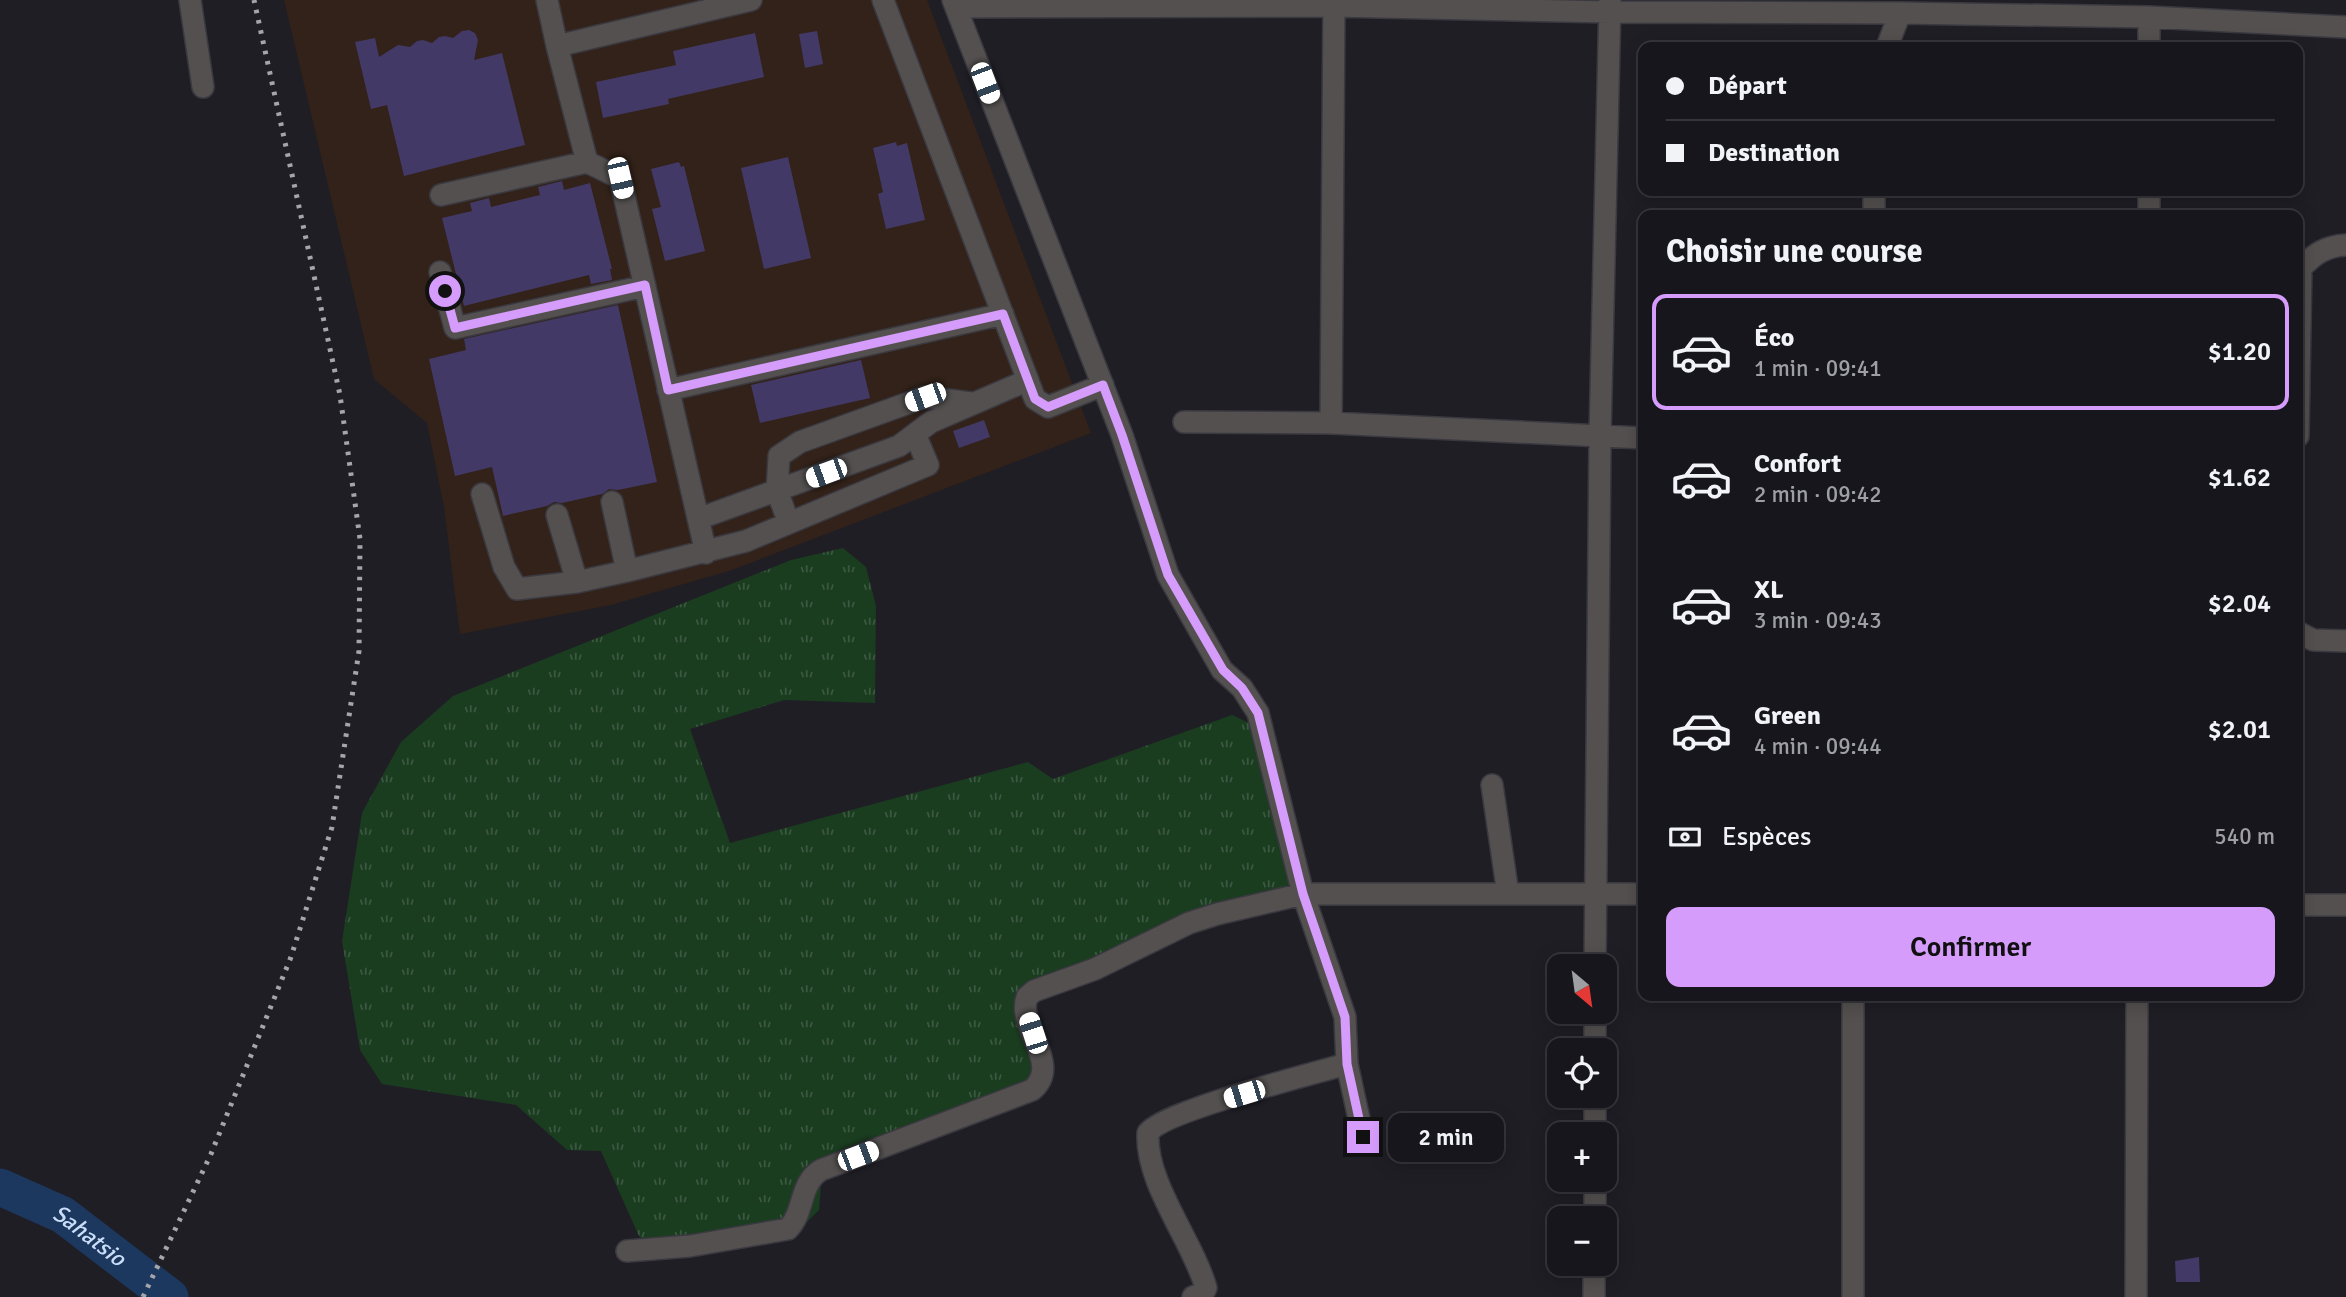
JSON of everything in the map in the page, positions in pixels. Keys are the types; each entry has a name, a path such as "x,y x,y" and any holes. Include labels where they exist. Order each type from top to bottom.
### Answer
{"street":[{"path":"190,0 203,87"},
{"path":"547,0 587,162"},
{"path":"557,46 751,0"},
{"path":"883,0 1035,399 1048,407 1103,385"},
{"path":"1331,423 1334,3"},
{"path":"1363,1137 1347,1064 1345,1017 1303,894 1258,713 1242,688 1223,670 1168,575 1122,435 954,4 1334,3 1610,6 2149,17 2346,27"},
{"path":"1595,954 1600,438 1610,6"},
{"path":"1889,42 1900,13"},
{"path":"2149,17 2149,42"},
{"path":"441,195 587,162 620,178 706,553"},
{"path":"2303,266 2313,255 2333,246 2346,245"},
{"path":"440,272 455,328 645,285"},
{"path":"668,390 1003,314"},
{"path":"698,519 899,446 931,422 1028,380"},
{"path":"789,523 777,491 779,456 800,442 925,397 974,403"},
{"path":"1184,422 1331,423 1638,438"},
{"path":"482,494 503,567 517,589 578,582 706,553 746,541 928,465 915,434"},
{"path":"612,502 627,571"},
{"path":"557,515 578,582"},
{"path":"2303,635 2313,640 2346,641"},
{"path":"1492,785 1507,894"},
{"path":"627,1251 691,1246 788,1229 796,1221 807,1183 813,1174 1032,1090 1038,1084 1043,1068 1026,1012 1025,1002 1034,991 1095,969 1189,923 1303,894 1638,894"},
{"path":"2303,905 2346,905"},
{"path":"1853,1001 1853,1297"},
{"path":"2136,1297 2137,1001"},
{"path":"1194,1297 1203,1293 1206,1287 1156,1173 1147,1142 1152,1126 1183,1112 1347,1064"},
{"path":"1594,1276 1594,1297"}],"shaded area":[{"path":"284,0 927,0 1091,433 729,571 611,605 460,634 444,507 427,423 374,379"}],"green space":[{"path":"843,548 866,567 876,606 875,703 784,700 690,729 730,843 1028,762 1053,779 1232,715 1251,724 1301,896 1031,990 1052,1073 822,1172 819,1210 805,1224 647,1246 638,1234 601,1151 567,1150 516,1105 382,1084 360,1050 342,941 362,813 401,742 453,696 791,560"}],"building":[{"path":"462,31 475,33 478,40 474,60 502,53 525,145 404,176 387,105 371,109 355,42 375,38 379,57 398,45 410,47 423,40 432,43 439,37 453,38"},
{"path":"817,31 823,64 805,68 799,34"},
{"path":"755,33 764,77 668,99 669,104 603,118 596,82 676,65 673,51"},
{"path":"896,142 897,146 907,143 925,220 886,229 878,194 883,192 873,148"},
{"path":"788,157 811,258 764,269 741,168"},
{"path":"679,162 681,167 684,166 705,251 665,261 652,209 661,207 651,169"},
{"path":"562,181 564,190 590,183 612,269 612,280 591,284 589,275 464,306 442,218 472,211 470,203 489,198 491,207 540,195 538,187"},
{"path":"618,305 657,482 618,490 609,489 602,494 562,503 554,502 503,516 492,467 455,476 429,359 466,350 464,339"},
{"path":"861,360 870,398 760,423 751,385"},
{"path":"984,420 990,437 959,448 953,431"},
{"path":"2199,1257 2200,1282 2176,1282 2175,1261"}],"waterway":[{"name":"Sahatsio","path":"0,1187 63,1215 170,1297"}],"railway":[{"path":"143,1297 211,1154 291,957 332,827 359,651 360,539 340,395 254,0"}],"route":[{"path":"445,291 455,328 645,285 668,390 1003,314 1035,399 1048,407 1103,385 1168,575 1223,670 1242,688 1258,713 1303,894 1345,1017 1347,1064 1363,1137"}]}
